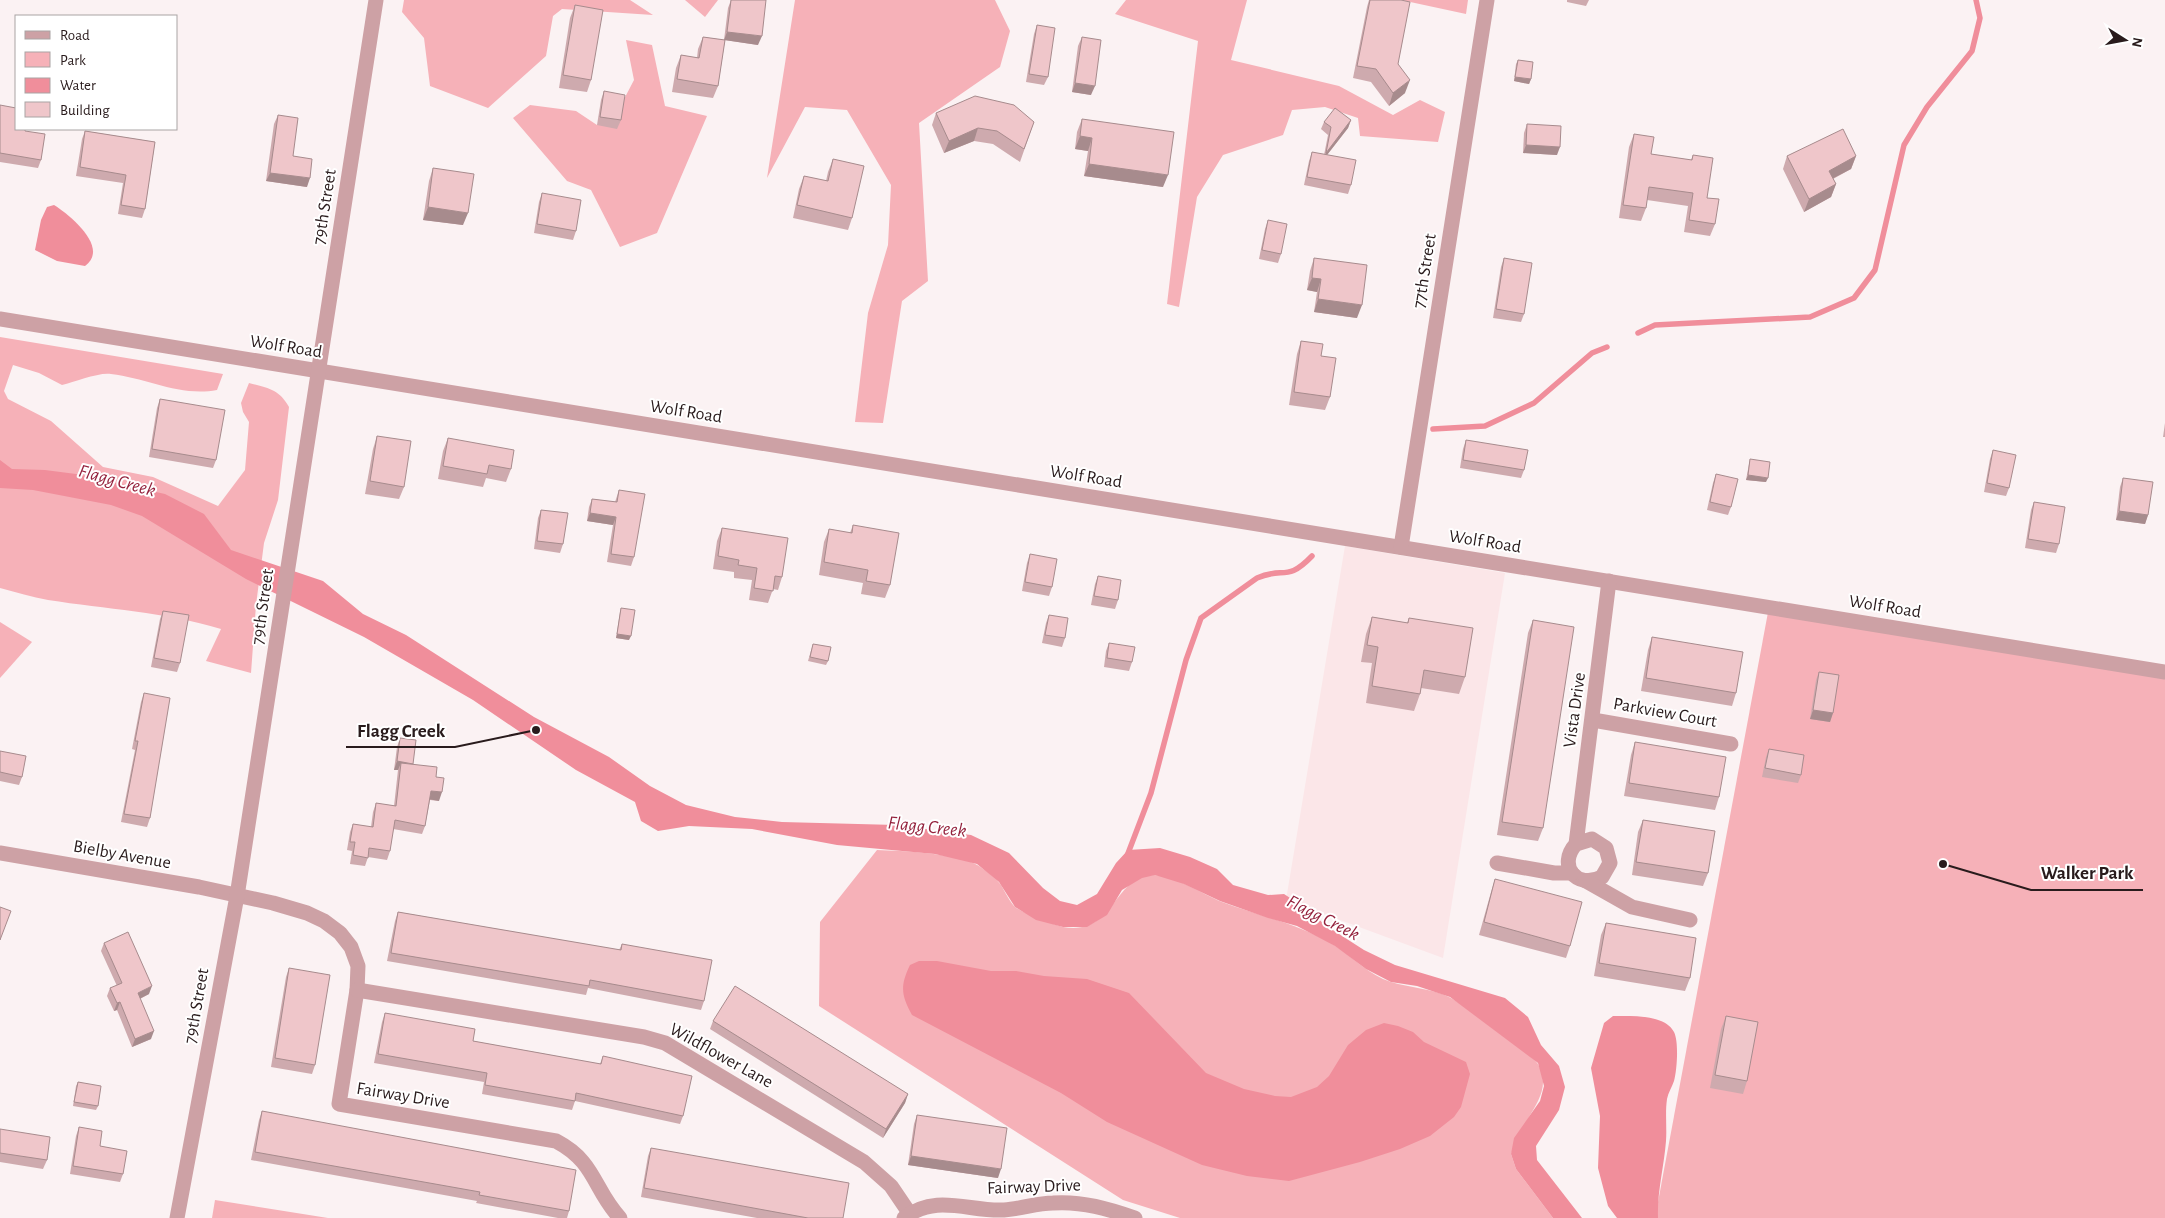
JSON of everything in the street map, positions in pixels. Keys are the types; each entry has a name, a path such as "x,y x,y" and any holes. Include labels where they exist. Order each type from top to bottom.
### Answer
{"street":[{"name":"79th Street","path":"177,1218 236,896 279,636 289,558 376,0"},
{"name":"77th Street","path":"1401,547 1486,0"},
{"name":"Wolf Road","path":"0,319 2165,672"},
{"name":"Vista Drive","path":"1572,873 1568,857 1576,844 1609,581"},
{"name":"Parkview Court","path":"1593,720 1731,744"},
{"path":"1576,844 1584,840 1600,842 1606,848 1609,855 1610,863 1602,877 1586,882"},
{"name":"Bielby Avenue","path":"0,853 236,896"},
{"path":"1497,863 1554,873 1572,873 1632,907 1690,920"},
{"name":"Fairway Drive","path":"236,896 298,910 324,921 340,933 351,947 358,966 357,990 339,1104 556,1141 571,1149 583,1160 620,1218"},
{"name":"Wildflower Lane","path":"357,990 644,1037 665,1043 864,1162 891,1186 907,1216"},
{"name":"Fairway Drive","path":"907,1216 943,1204 1004,1210 1053,1202 1089,1204 1135,1218"}],"shaded area":[{"path":"1345,546 1505,573 1443,958 1286,900"}],"green space":[{"path":"404,0 630,0 653,15 562,9 553,16 546,56 488,108 430,86 424,38 402,12"},
{"path":"685,0 718,0 705,17"},
{"path":"795,0 995,0 1010,31 1000,67 919,123 928,281 902,301 883,423 855,422 868,313 888,245 891,185 847,110 805,107 767,178"},
{"path":"1126,0 1247,0 1231,60 1339,86 1393,115 1420,100 1445,112 1438,142 1360,136 1358,118 1325,107 1292,110 1283,135 1223,155 1197,197 1179,307 1167,304 1198,41 1115,14"},
{"path":"1401,0 1468,0 1466,14"},
{"path":"626,40 652,45 665,106 707,116 657,233 620,247 591,190 567,181 513,118 530,105 576,111 597,125 622,103 634,80"},
{"path":"0,337 223,374 217,390 190,391 111,374 94,376 62,385 39,373 13,365 4,391 8,399 51,421 103,467 153,477 218,506 245,470 249,422 243,412 241,403 249,383 272,390 285,401 289,407 278,500 264,543 256,605 251,673 206,661 221,629 157,615 48,600 0,588"},
{"path":"1769,607 2165,676 2165,1218 1655,1218"},
{"path":"0,622 32,642 0,678"},
{"path":"877,850 945,855 970,862 979,866 1001,885 1015,907 1063,927 1080,927 1094,923 1104,915 1130,885 1140,878 1154,875 1171,878 1222,902 1307,931 1334,945 1383,979 1449,997 1496,1029 1538,1064 1543,1079 1541,1093 1511,1154 1516,1169 1553,1218 1180,1218 1123,1200 819,1006 820,922"},
{"path":"215,1200 328,1218 212,1218"}],"water":[{"path":"54,205 69,216 85,232 90,241 93,250 92,259 85,266 57,261 35,250 41,220 47,207"},
{"path":"0,460 12,469 45,470 76,474 165,494 204,514 231,550 323,581 363,614 406,635 534,717 609,757 650,786 686,805 735,817 782,822 896,825 971,835 1009,853 1043,888 1060,901 1077,905 1097,894 1116,863 1128,850 1160,848 1190,857 1217,869 1233,885 1268,895 1284,894 1310,911 1325,925 1364,950 1395,965 1505,998 1528,1017 1541,1045 1559,1066 1565,1087 1559,1110 1536,1146 1537,1160 1582,1218 1553,1218 1516,1169 1511,1154 1514,1138 1540,1101 1544,1086 1538,1063 1450,997 1417,986 1391,982 1366,969 1335,946 1297,926 1220,901 1184,884 1155,875 1142,878 1122,890 1107,915 1087,927 1063,927 1036,920 1015,907 999,882 977,864 935,854 837,845 752,829 689,826 658,831 641,821 635,802 576,770 473,700 364,637 246,579 142,516 111,505 33,490 0,488"},
{"path":"919,961 937,961 991,971 1016,971 1044,976 1087,979 1129,993 1206,1073 1244,1089 1275,1096 1291,1097 1317,1087 1329,1076 1348,1045 1366,1030 1384,1023 1413,1032 1424,1042 1466,1062 1470,1074 1461,1107 1454,1117 1430,1136 1400,1149 1360,1162 1289,1181 1247,1176 1202,1165 1107,1122 1061,1093 912,1015 904,996 903,985 910,965"},
{"path":"1613,1016 1637,1016 1655,1019 1669,1026 1676,1037 1677,1063 1674,1081 1667,1099 1666,1141 1658,1218 1617,1218 1608,1206 1598,1168 1600,1116 1591,1068 1604,1023"}],"building":[{"path":"731,0 766,0 762,36 727,32"},
{"path":"1370,0 1401,0 1410,2 1398,64 1410,80 1393,93 1376,69 1357,66"},
{"path":"575,5 603,10 591,80 563,75"},
{"path":"1037,25 1055,28 1048,77 1029,74"},
{"path":"703,37 725,40 718,86 677,79 681,55 699,58"},
{"path":"1082,37 1101,40 1095,86 1075,83"},
{"path":"1518,60 1533,62 1531,79 1515,77"},
{"path":"604,91 625,95 621,120 600,117"},
{"path":"975,96 1014,105 1034,122 1024,149 997,131 978,128 949,141 936,113"},
{"path":"0,105 15,108 15,130 45,134 41,160 0,153"},
{"path":"1335,108 1351,120 1326,153 1331,127 1324,122"},
{"path":"278,115 298,118 293,156 312,159 310,178 270,173"},
{"path":"1082,119 1174,132 1168,175 1089,164 1092,138 1080,136"},
{"path":"1527,124 1561,126 1560,147 1526,145"},
{"path":"1843,129 1856,156 1829,171 1836,184 1809,199 1787,156"},
{"path":"85,131 155,142 145,209 121,205 126,175 80,167"},
{"path":"1634,134 1654,137 1651,154 1692,160 1693,155 1713,158 1707,198 1719,199 1715,224 1689,220 1693,193 1649,187 1646,208 1623,205"},
{"path":"1312,152 1356,160 1351,185 1307,177"},
{"path":"833,159 864,166 852,218 797,205 804,176 828,181"},
{"path":"433,168 474,174 468,213 428,207"},
{"path":"542,193 581,200 576,231 537,224"},
{"path":"1268,220 1287,224 1281,254 1262,250"},
{"path":"1314,258 1367,265 1362,305 1318,299 1321,279 1312,278"},
{"path":"1504,258 1532,263 1524,314 1496,309"},
{"path":"1301,341 1323,344 1321,356 1336,358 1330,397 1294,392"},
{"path":"160,399 225,410 216,460 152,449"},
{"path":"377,436 411,441 404,487 370,481"},
{"path":"448,438 514,450 511,469 489,465 487,474 443,466"},
{"path":"1466,440 1528,450 1524,470 1463,460"},
{"path":"1993,450 2016,455 2009,488 1987,483"},
{"path":"1750,459 1770,462 1768,478 1748,475"},
{"path":"1716,474 1738,479 1731,507 1710,502"},
{"path":"2123,478 2153,482 2148,515 2119,511"},
{"path":"619,490 645,494 634,557 611,554 616,517 590,513 592,499 617,502"},
{"path":"2034,502 2065,507 2059,544 2028,539"},
{"path":"541,510 568,513 563,544 537,541"},
{"path":"853,525 899,533 890,585 866,581 868,570 824,562 829,529 852,533"},
{"path":"722,528 788,538 782,577 775,576 773,591 754,588 757,568 738,565 739,560 718,556"},
{"path":"1030,554 1057,559 1052,587 1025,582"},
{"path":"1098,576 1121,580 1118,600 1094,596"},
{"path":"621,608 635,610 631,636 617,634"},
{"path":"163,611 189,615 180,663 154,658"},
{"path":"1049,615 1068,618 1065,638 1045,635"},
{"path":"1372,617 1408,623 1409,618 1473,628 1465,677 1424,670 1420,694 1372,686 1378,647 1367,645"},
{"path":"1533,620 1574,627 1543,828 1502,822"},
{"path":"1652,637 1743,652 1736,693 1646,678"},
{"path":"1109,643 1135,647 1132,662 1107,658"},
{"path":"813,644 831,647 828,661 810,657"},
{"path":"1819,672 1839,675 1833,713 1813,710"},
{"path":"144,693 170,698 150,818 124,814 138,741 135,741"},
{"path":"400,738 416,740 413,764 397,761"},
{"path":"1635,742 1726,757 1719,797 1629,783"},
{"path":"1769,749 1804,755 1801,775 1765,768"},
{"path":"0,751 26,756 22,777 0,772"},
{"path":"401,763 437,767 436,777 444,778 442,792 431,791 425,826 395,820 390,851 369,848 368,858 353,855 355,842 350,842 353,824 373,827 376,803 396,806"},
{"path":"1643,820 1715,831 1708,873 1636,862"},
{"path":"1495,879 1582,902 1570,946 1484,922"},
{"path":"0,907 11,911 0,940"},
{"path":"398,912 621,950 622,944 712,960 704,1001 590,980 589,986 391,953"},
{"path":"1606,923 1696,938 1690,978 1599,963"},
{"path":"128,932 152,986 138,993 154,1031 135,1039 120,1002 117,1003 110,988 122,983 104,943"},
{"path":"289,968 330,975 315,1065 275,1058"},
{"path":"735,986 908,1094 886,1129 713,1021"},
{"path":"385,1013 475,1029 473,1041 601,1064 603,1056 692,1076 683,1116 576,1093 575,1101 485,1085 487,1073 378,1054"},
{"path":"1726,1016 1758,1022 1747,1081 1715,1075"},
{"path":"78,1082 101,1086 98,1106 74,1102"},
{"path":"262,1111 576,1170 569,1211 479,1195 480,1192 255,1152"},
{"path":"917,1115 1007,1128 1001,1169 911,1156"},
{"path":"79,1127 102,1131 100,1146 127,1151 123,1174 73,1166"},
{"path":"0,1129 50,1137 47,1160 0,1153"},
{"path":"651,1148 849,1183 843,1218 808,1218 644,1188"}],"waterway":[{"path":"1638,333 1655,325 1810,317 1854,298 1875,270 1904,145 1927,107 1972,51 1980,18 1976,0"},
{"path":"1433,429 1485,426 1534,403 1592,353 1607,347"},
{"path":"1127,856 1151,793 1186,660 1201,618 1257,578 1273,573 1290,572 1312,556"}],"place":[{"name":"Flagg Creek","path":"536,730"},
{"name":"Walker Park","path":"1943,864"}]}
